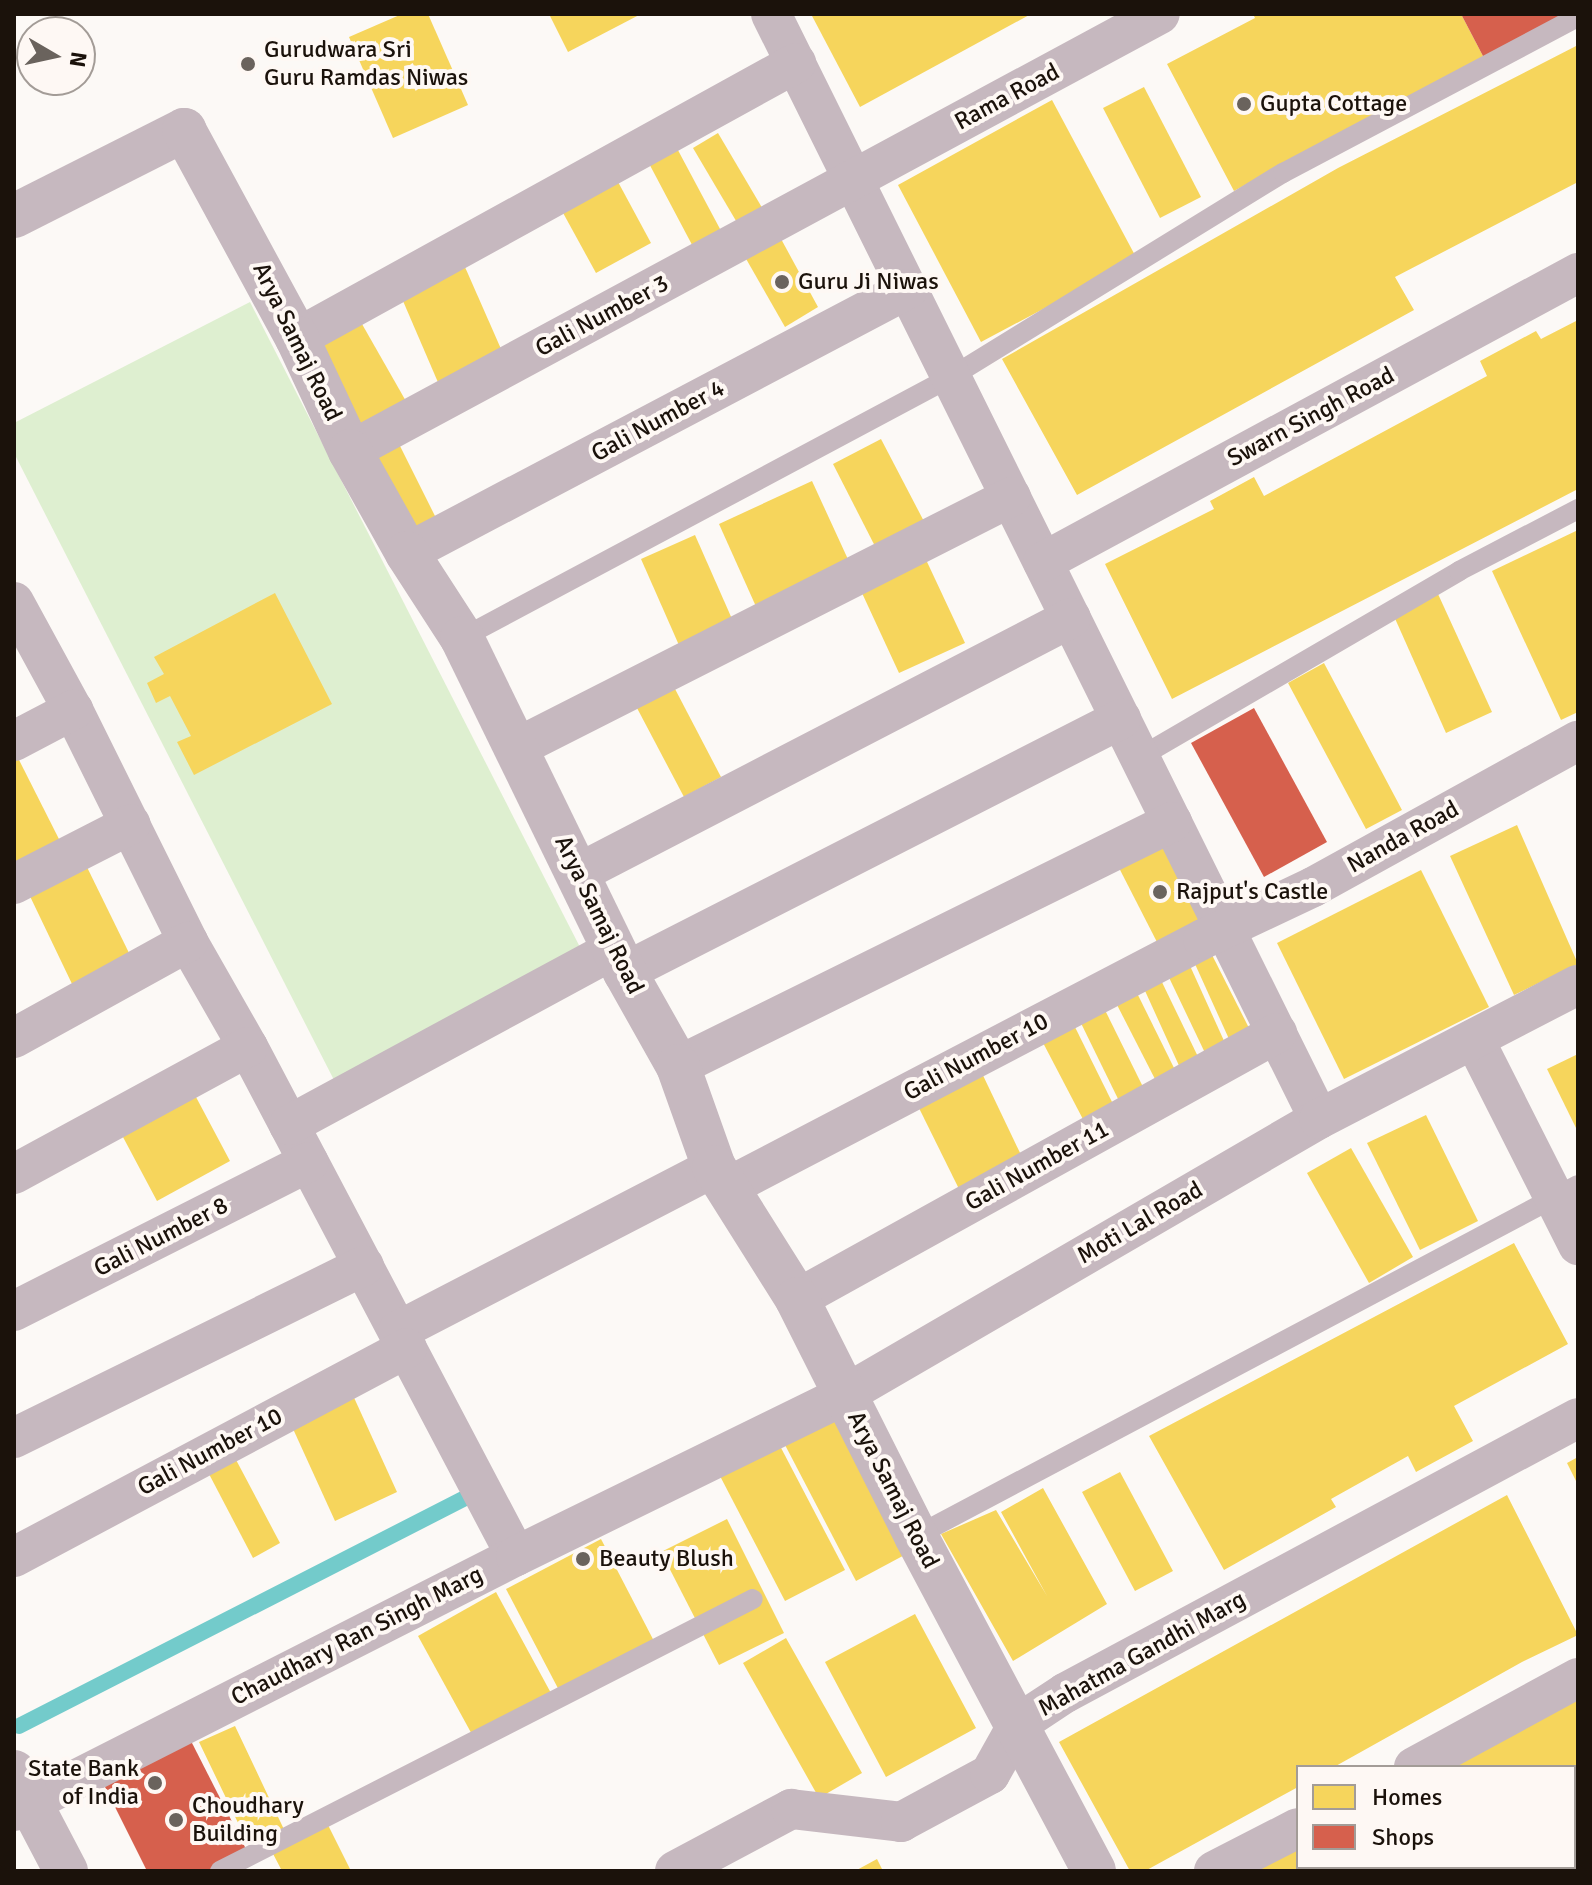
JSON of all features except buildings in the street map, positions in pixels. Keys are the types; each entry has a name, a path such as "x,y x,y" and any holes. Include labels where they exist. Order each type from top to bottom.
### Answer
{"street":[{"path":"771,14 1319,1119"},
{"name":"Rama Road","path":"854,181 1160,14"},
{"path":"297,338 796,63"},
{"name":"Arya Samaj Road","path":"14,216 184,130 297,338 350,451 407,553 462,638 619,960 678,1066 721,1177 797,1299 916,1536 1094,1871"},
{"name":"Gali Number 3","path":"350,451 854,181"},
{"name":"Swarn Singh Road","path":"1043,562 1578,273"},
{"name":"Gali Number 4","path":"407,553 908,289"},
{"path":"516,748 1011,497"},
{"path":"14,602 24,646 73,710 188,942 248,1047 516,1556"},
{"path":"579,873 1071,618"},
{"path":"14,741 73,710"},
{"path":"289,1125 619,960 1121,719"},
{"name":"Nanda Road","path":"1225,928 1313,887 1578,741"},
{"path":"678,1066 1172,822"},
{"path":"14,884 131,824"},
{"name":"Gali Number 10","path":"14,1557 402,1339 721,1177 1225,928"},
{"path":"14,1038 188,942"},
{"name":"Moti Lal Road","path":"702,1464 844,1395 1319,1119 1578,985"},
{"name":"Gali Number 11","path":"797,1299 1277,1033"},
{"path":"1474,1039 1565,1191 1578,1245"},
{"path":"14,1174 248,1047"},
{"name":"Gali Number 8","path":"14,1311 309,1162"},
{"path":"14,1438 364,1266"},
{"name":"Mahatma Gandhi Marg","path":"675,1871 791,1809 901,1822 990,1774 1018,1724 1065,1693 1578,1418"},
{"name":"Chaudhary Ran Singh Marg","path":"19,1795 702,1464"},
{"path":"1418,1765 1578,1678"},
{"path":"19,1795 66,1871"},
{"path":"1214,1871 1296,1829"}],"lane":[{"path":"462,638 951,377 1283,173 1578,17"},
{"path":"1140,757 1445,579 1578,509"},
{"path":"916,1536 1565,1191"},
{"path":"220,1871 753,1599"}],"green space":[{"path":"250,302 583,953 335,1082 14,453 14,423"}],"waterway":[{"path":"19,1726 473,1494"}],"place":[{"name":"Gurudwara Sri Guru Ramdas Niwas","path":"248,64"},
{"name":"Gupta Cottage","path":"1244,104"},
{"name":"Guru Ji Niwas","path":"782,282"},
{"name":"Rajput's Castle","path":"1160,892"},
{"name":"Beauty Blush","path":"583,1559"},
{"name":"State Bank of India","path":"155,1783"},
{"name":"Choudhary Building","path":"176,1820"}]}
